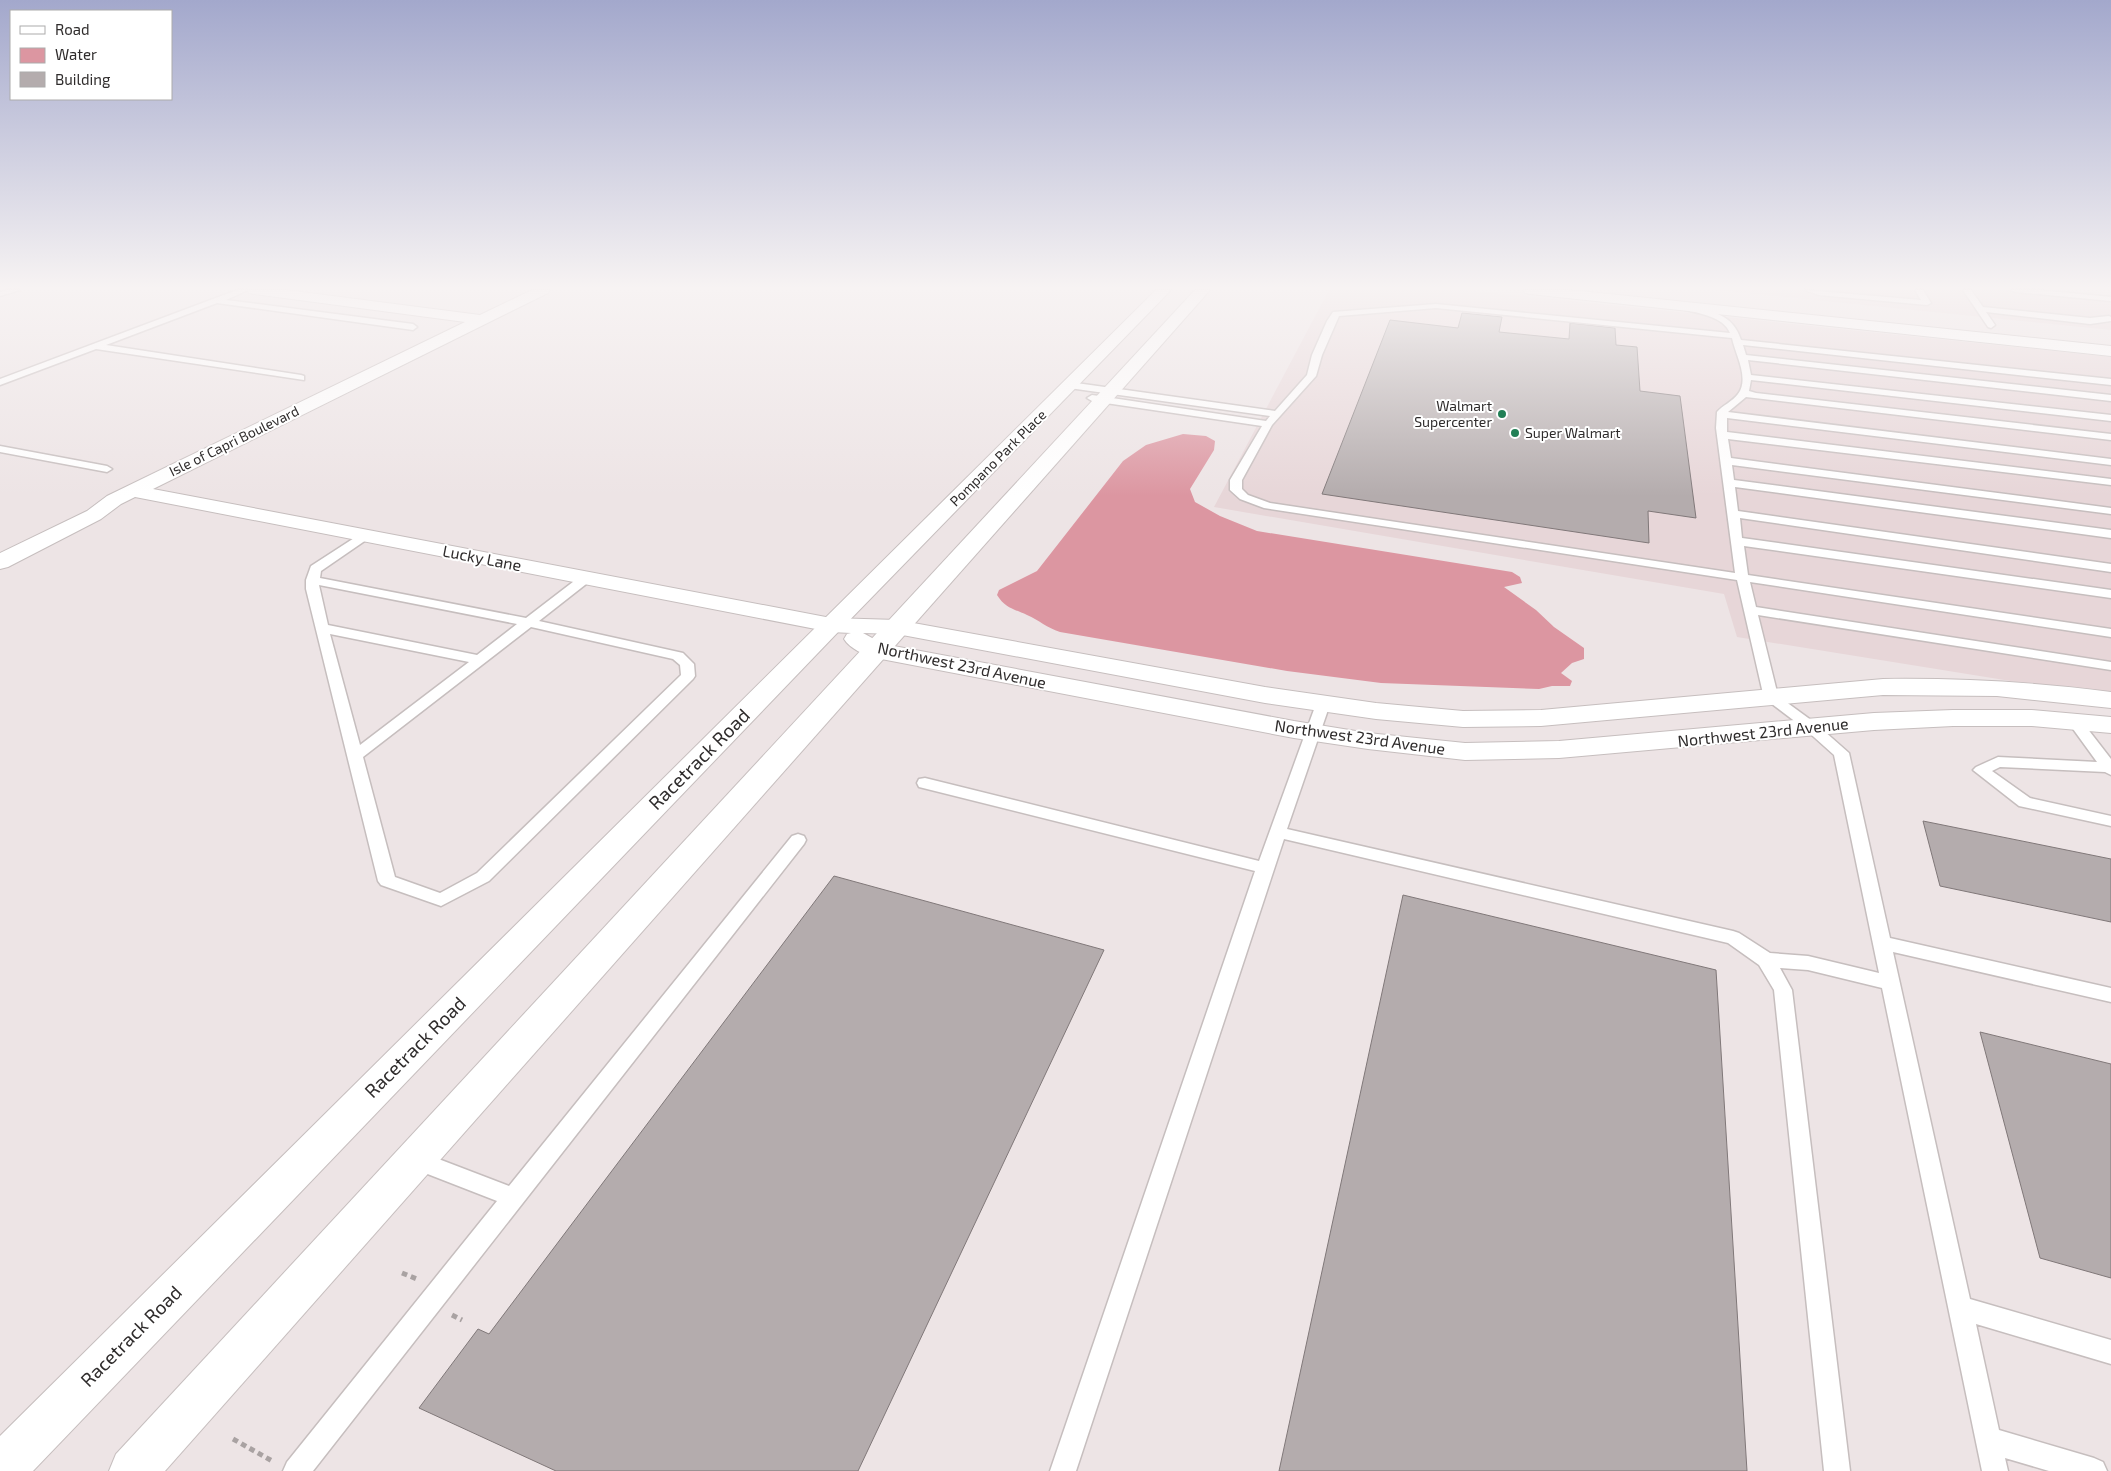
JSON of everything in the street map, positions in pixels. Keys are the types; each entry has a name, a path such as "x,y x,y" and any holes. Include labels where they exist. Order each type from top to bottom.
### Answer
{"street":[{"name":"Isle of Capri Boulevard","path":"0,545 78,509 114,500 134,491 403,359"},
{"name":"Pompano Park Place","path":"831,626 1095,359"},
{"path":"132,1471 1141,359"},
{"name":"Lucky Lane","path":"134,491 831,626"},
{"name":"Isle of Capri Boulevard","path":"0,562 94,515 114,500"},
{"name":"Northwest 23rd Avenue","path":"831,626 897,627 1265,696 1376,711 1473,719 1541,718 1883,687 2005,688 2111,700"},
{"name":"Northwest 23rd Avenue","path":"831,626 876,650 1368,742 1476,752 1562,750 1693,740 1810,726 1906,720 1995,718 2111,725"},
{"name":"Racetrack Road","path":"0,1470 831,626"}],"lane":[{"path":"0,382 62,359"},
{"path":"176,359 301,378"},
{"path":"1316,359 1311,376 1268,424 1236,480 1236,490 1244,498 1268,506 2111,633"},
{"path":"1742,359 1747,377 1744,393 1722,414 1722,435 1742,577 1771,698 1810,726 1841,753 1995,1471"},
{"path":"1757,359 2111,398"},
{"path":"1924,359 2111,382"},
{"path":"1747,377 2111,418"},
{"path":"1065,389 1277,414"},
{"path":"1744,393 1755,396 2111,437"},
{"path":"1108,395 1268,424"},
{"path":"1722,414 2111,462"},
{"path":"1722,435 2111,482"},
{"path":"0,449 107,469"},
{"path":"1726,461 2111,511"},
{"path":"1728,483 2111,534"},
{"path":"1733,514 2111,568"},
{"path":"312,580 530,623 678,656 687,664 688,676 483,876 441,900 387,881 312,589 312,580 315,569 365,536"},
{"path":"1737,541 2111,594"},
{"path":"355,756 586,578"},
{"path":"1750,610 2111,666"},
{"path":"322,628 481,660"},
{"path":"1062,1471 1264,868 1311,732 1323,704"},
{"path":"2075,722 2111,769"},
{"path":"2111,769 2069,764 1998,762 1981,770 2025,802 2111,821"},
{"path":"925,783 1264,868"},
{"path":"1278,832 1733,938 1766,960 1783,990 1837,1471"},
{"path":"291,1469 514,1198 798,840"},
{"path":"1882,943 2111,996"},
{"path":"1766,960 1808,963 1890,983"},
{"path":"415,1159 514,1198"},
{"path":"1960,1308 2111,1352"},
{"path":"1989,1440 2094,1471"}],"path":[{"path":"234,1438 291,1469"}],"shaded area":[{"path":"1293,359 2111,359 2111,697 1737,637 1724,594 1214,507"}],"water":[{"path":"1183,434 1206,436 1215,441 1214,450 1190,489 1195,502 1220,516 1257,531 1512,572 1520,577 1522,583 1504,587 1584,648 1584,659 1572,663 1561,673 1572,681 1570,686 1552,686 1539,689 1381,683 1287,671 1060,632 1003,603 997,595 999,590 1037,571 1123,461 1146,445"}],"building":[{"name":"Super Walmart","path":"1375,359 1638,359 1640,391 1680,396 1696,518 1648,511 1649,543 1322,494"},
{"path":"1923,821 2111,859 2111,922 1940,886"},
{"path":"834,876 1104,950 858,1471 556,1471 419,1408 478,1329 489,1334"},
{"path":"1403,895 1716,970 1747,1471 1279,1471"},
{"path":"1980,1032 2111,1064 2111,1278 2040,1258"}],"place":[{"name":"Walmart Supercenter","path":"1502,414"},
{"name":"Super Walmart","path":"1515,433"}]}
